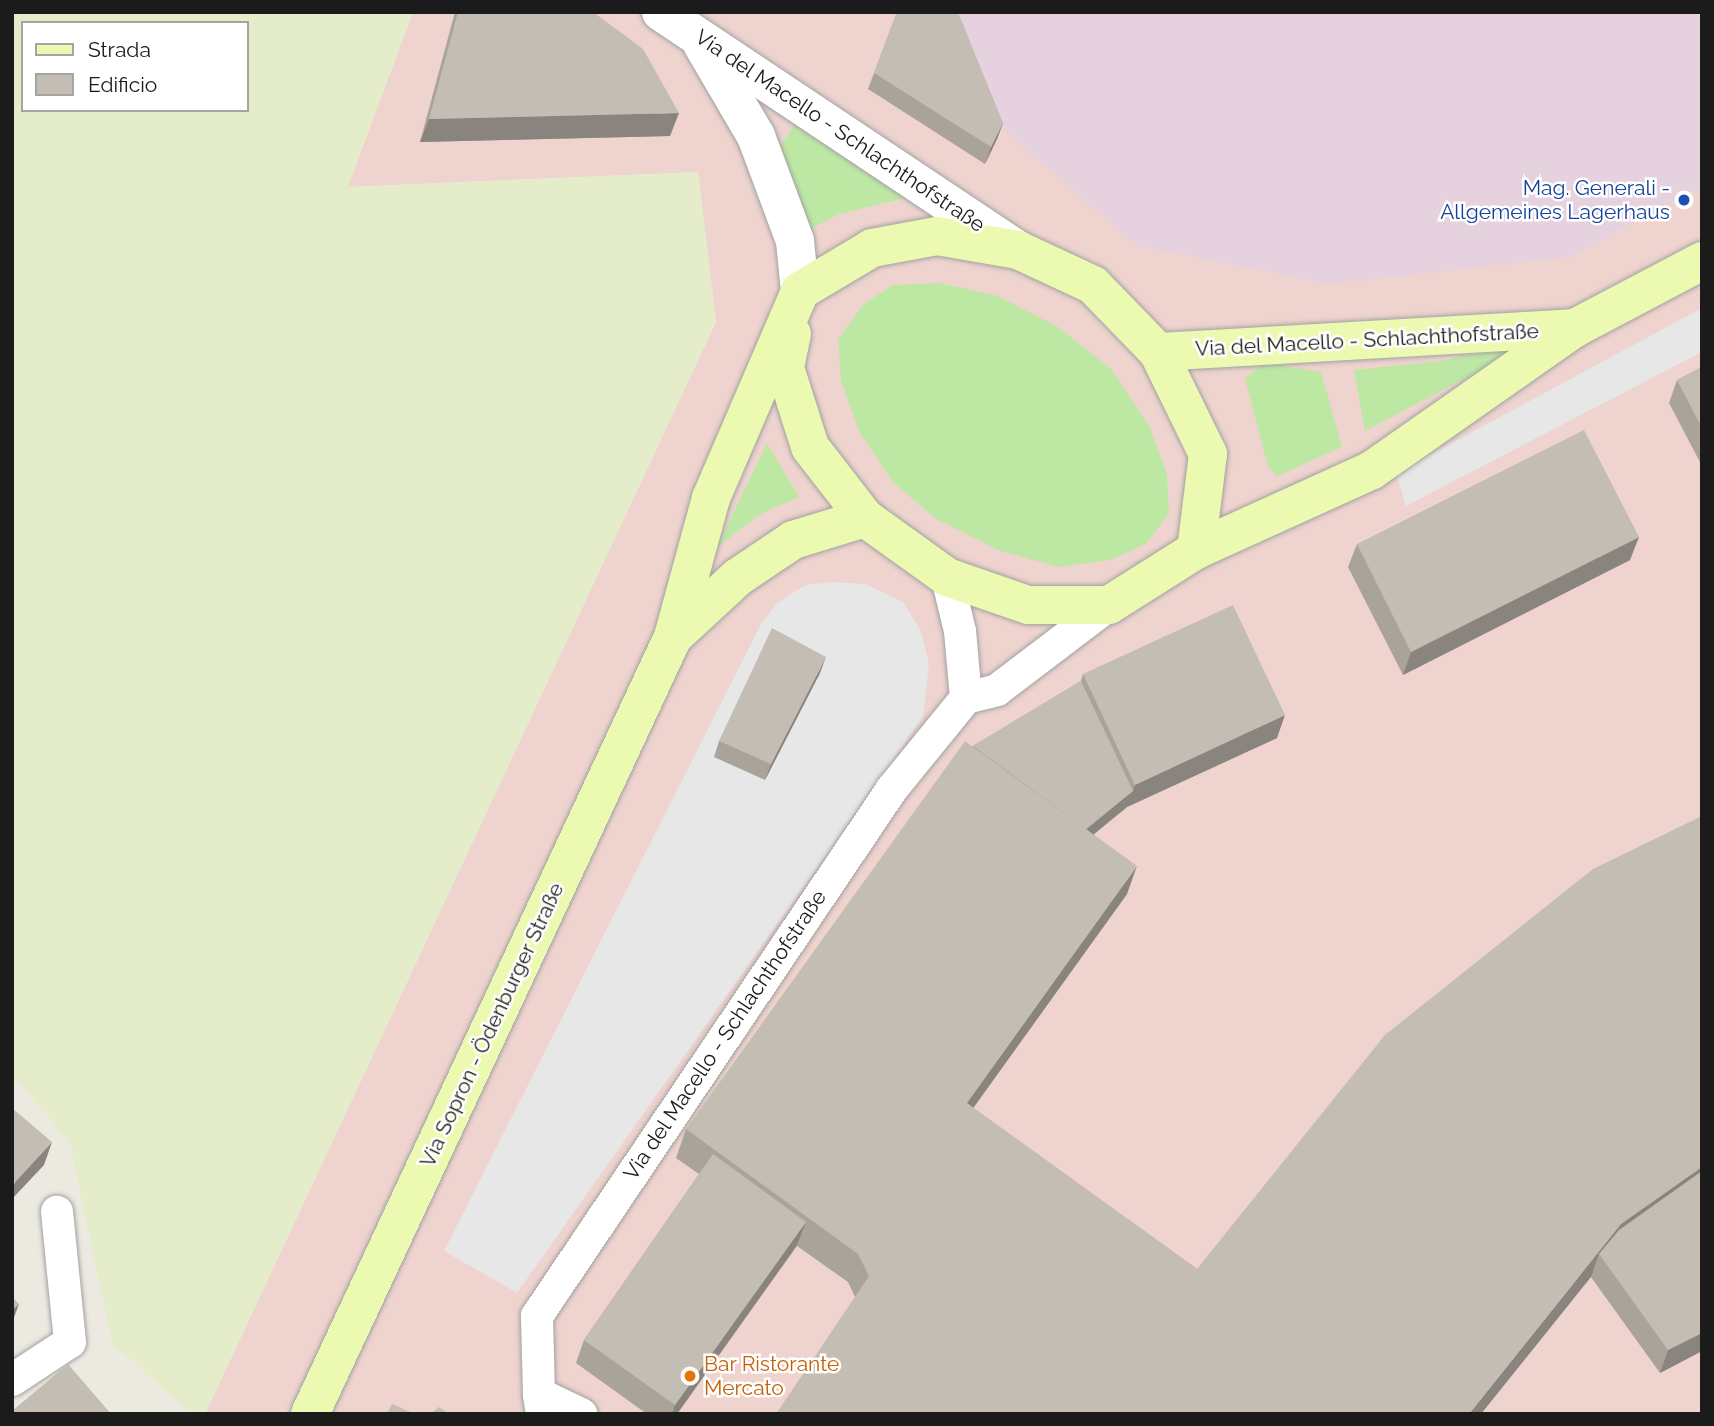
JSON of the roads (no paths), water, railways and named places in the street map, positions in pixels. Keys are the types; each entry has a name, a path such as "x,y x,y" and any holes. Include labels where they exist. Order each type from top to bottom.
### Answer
{"street":[{"name":"Via del Macello - Schlachthofstraße","path":"661,12 1018,250 1093,285 1158,352 1208,454 1196,550"},
{"path":"697,36 756,136 794,242 800,291 785,368 810,447 865,518 947,577 1028,605 1109,605"},
{"name":"Via del Macello - Schlachthofstraße","path":"800,291 872,248 937,236 1018,250"},
{"name":"Via del Macello - Schlachthofstraße","path":"1109,605 1196,550 1372,470 1575,328 1702,261"},
{"path":"673,637 711,498 800,291"},
{"name":"Via del Macello - Schlachthofstraße","path":"1158,352 1575,328"},
{"path":"673,637 738,577 793,540 865,518"},
{"name":"Via Sopron - Ödenburger Straße","path":"310,1414 673,637"}],"lane":[{"path":"947,577 960,631 966,698 997,691 1109,605"},
{"name":"Via del Macello - Schlachthofstraße","path":"541,1404 537,1316 847,853 892,789 966,698"},
{"path":"12,1380 70,1342 57,1212"},
{"path":"541,1404 581,1414"}],"place":[{"name":"Mag. Generali - Allgemeines Lagerhaus","path":"1684,200"},
{"name":"Bar Ristorante Mercato","path":"690,1376"}]}
